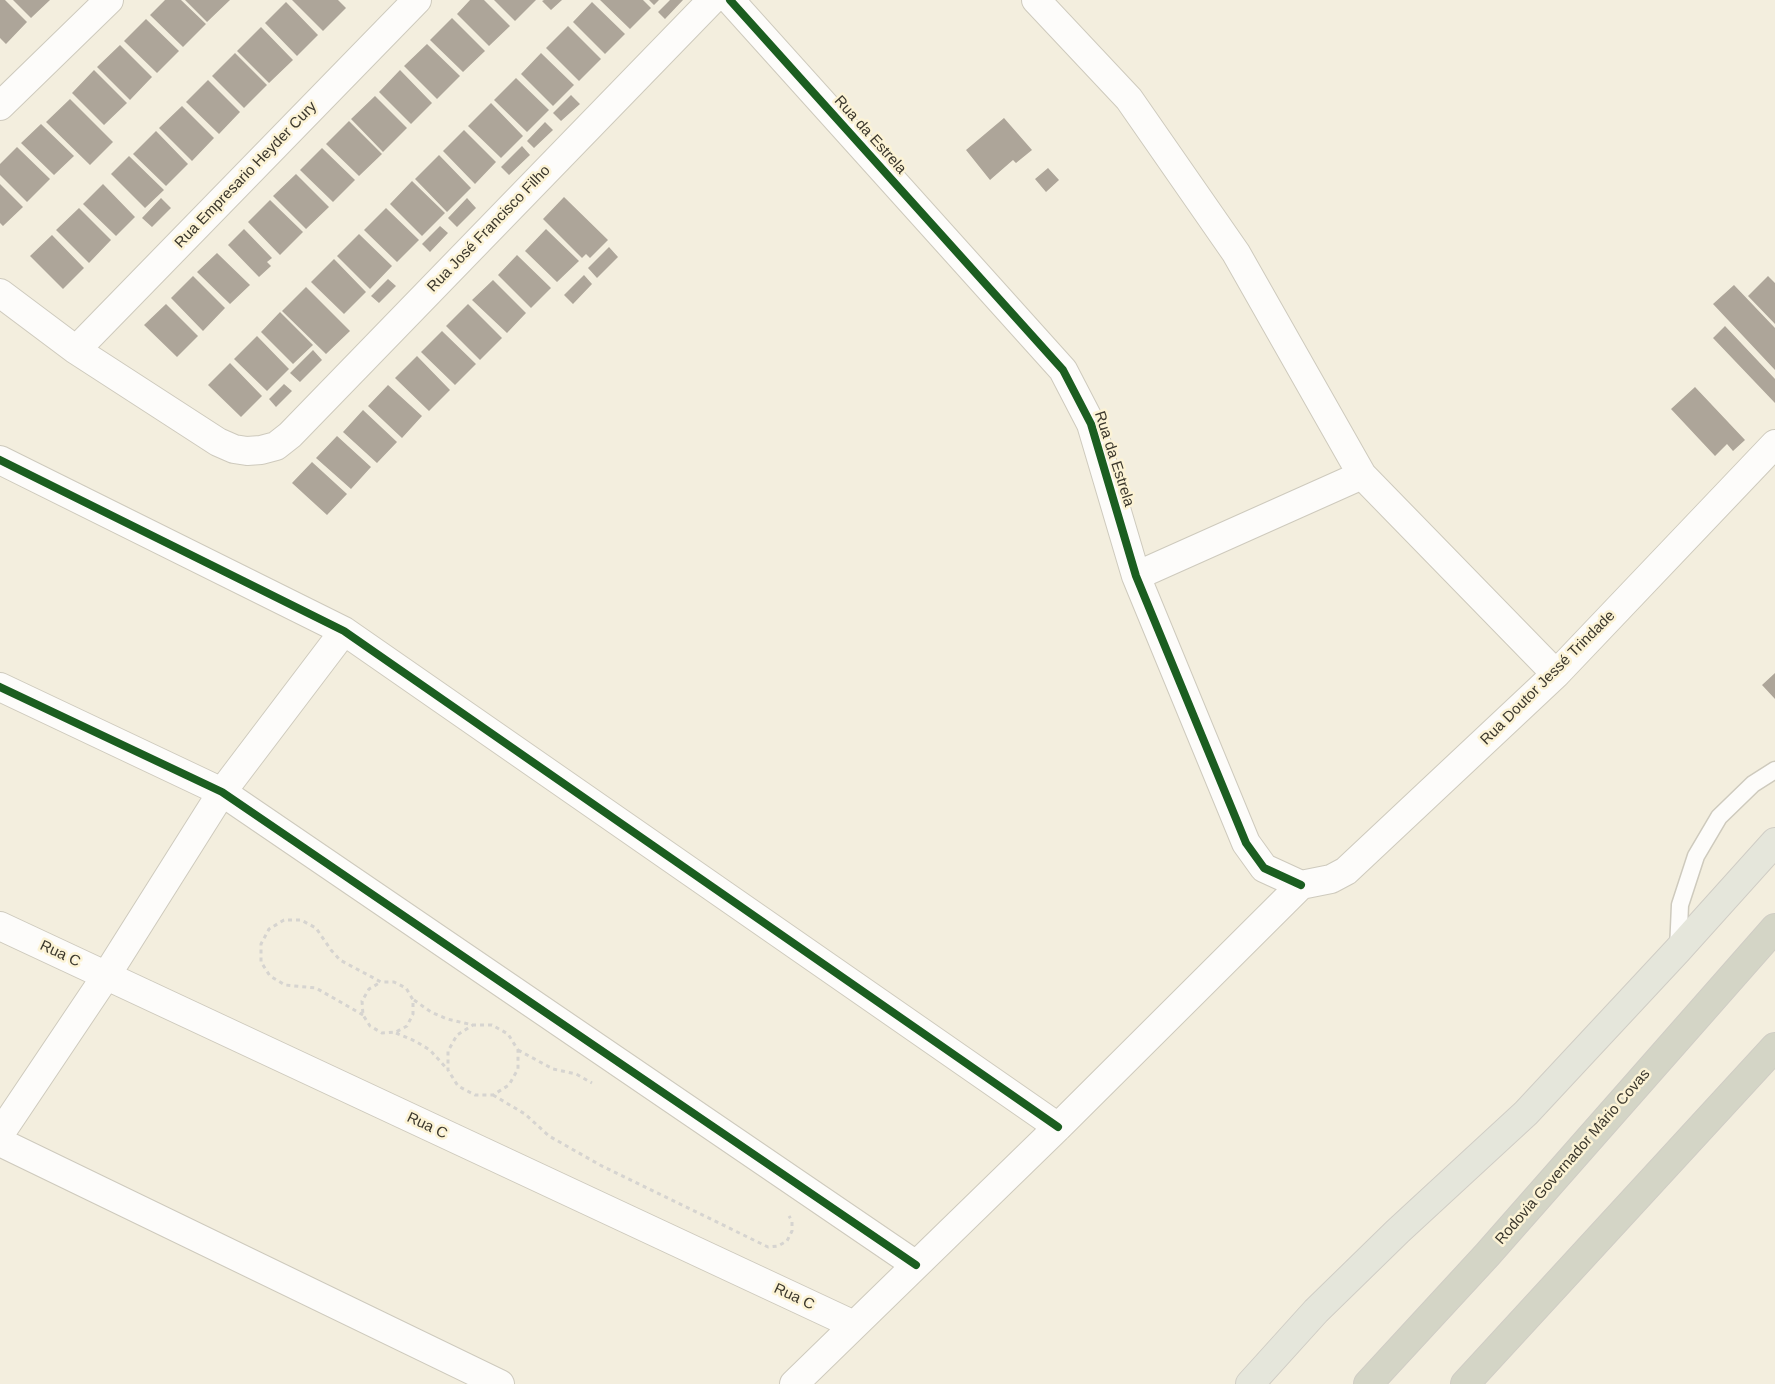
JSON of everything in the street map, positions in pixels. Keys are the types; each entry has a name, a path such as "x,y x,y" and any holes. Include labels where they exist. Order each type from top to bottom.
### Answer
{"highway":[{"name":"Rodovia Governador Mário Covas","path":"1368,1384 1487,1255 1775,928"},
{"path":"1465,1384 1775,1047"}],"main road":[{"path":"1250,1384 1316,1311 1398,1231 1526,1113 1678,951 1775,842"}],"street":[{"path":"0,106 109,0"},
{"name":"Rua Empresario Heyder Cury","path":"76,350 417,0"},
{"name":"Rua José Francisco Filho","path":"76,350 218,442 234,449 247,451 276,446 290,434 712,0"},
{"name":"Rua da Estrela","path":"730,0 1063,370 1091,424 1136,576 1246,843 1264,868 1301,885"},
{"path":"1036,0 1129,99 1236,253 1362,475 1556,674"},
{"path":"0,293 76,350"},
{"name":"Rua Doutor Jessé Trindade","path":"1301,885 1331,879 1346,871 1556,674 1775,444"},
{"path":"0,460 344,631 1058,1127"},
{"path":"1136,576 1362,475"},
{"path":"0,1134 106,976 222,792 344,631"},
{"path":"0,687 222,792 916,1265"},
{"path":"794,1384 1058,1127 1301,885"},
{"name":"Rua C","path":"0,926 854,1325"},
{"path":"0,1142 500,1384"}],"lane":[{"path":"1678,951 1680,905 1696,856 1719,817 1752,784 1775,770"}],"path":[{"path":"413,1000 413,1014 407,1026 396,1032 382,1033 370,1026 363,1015 316,988 285,985 270,976 261,962 261,944 269,929 284,920 301,920 316,928 340,960 381,982 394,982 406,988 413,1000 431,1012 447,1019 473,1025 492,1025 508,1034 518,1050 553,1070 576,1074 593,1083"},
{"path":"363,1015 362,1001 369,989 381,982"},
{"path":"448,1070 448,1051 457,1035 473,1025"},
{"path":"396,1032 415,1040 430,1050 448,1070 458,1086 474,1095 493,1095 525,1114 549,1136 592,1160 768,1247 778,1246 787,1240 792,1231 792,1221 786,1212"},
{"path":"493,1095 509,1085 518,1068 518,1050"}],"building":[{"path":"0,0 5,0 27,22 6,44 0,38"},
{"path":"13,0 50,0 31,18"},
{"path":"165,0 181,0 206,24 183,47 150,15"},
{"path":"185,0 230,0 207,22"},
{"path":"292,0 338,0 346,8 323,31"},
{"path":"470,0 484,0 510,26 489,46 457,14"},
{"path":"494,0 536,0 515,21"},
{"path":"562,0 551,10 542,1"},
{"path":"600,0 643,0 651,8 630,29"},
{"path":"649,0 659,0 654,5"},
{"path":"670,0 683,0 665,19 658,12"},
{"path":"286,2 318,35 297,56 265,23"},
{"path":"592,2 625,34 605,54 573,22"},
{"path":"452,18 485,51 463,72 430,40"},
{"path":"146,19 179,51 157,73 124,41"},
{"path":"568,26 601,59 579,81 546,48"},
{"path":"261,27 293,60 269,83 237,51"},
{"path":"427,44 460,76 437,99 404,66"},
{"path":"120,45 152,77 130,100 97,67"},
{"path":"235,53 267,85 244,108 212,76"},
{"path":"541,53 574,85 553,106 521,74"},
{"path":"94,70 127,103 104,125 72,93"},
{"path":"400,70 432,103 411,124 379,92"},
{"path":"516,78 549,110 527,132 494,100"},
{"path":"208,80 240,112 219,134 186,102"},
{"path":"571,95 580,104 561,121 553,113"},
{"path":"375,96 407,128 383,152 351,119"},
{"path":"70,99 113,142 90,165 46,122"},
{"path":"491,103 523,136 501,158 468,126"},
{"path":"182,106 214,138 192,161 159,128"},
{"path":"1004,118 1032,150 1016,163 1013,160 990,180 966,150"},
{"path":"349,121 382,154 359,176 326,144"},
{"path":"545,122 553,130 534,148 527,141"},
{"path":"41,124 74,156 54,175 21,143"},
{"path":"464,130 496,162 475,184 443,151"},
{"path":"156,131 188,164 166,186 133,154"},
{"path":"522,146 530,155 509,175 501,167"},
{"path":"17,147 50,179 27,202 0,175 0,164"},
{"path":"322,148 355,180 333,202 300,170"},
{"path":"439,155 471,188 447,212 415,179"},
{"path":"129,156 164,190 145,208 111,174"},
{"path":"1048,168 1059,180 1046,192 1035,179"},
{"path":"296,174 329,207 306,229 273,196"},
{"path":"412,181 445,213 422,236 390,204"},
{"path":"0,184 23,207 3,226 0,223"},
{"path":"103,184 135,217 116,236 83,204"},
{"path":"564,197 608,240 590,258 586,254 582,258 543,219"},
{"path":"161,198 171,208 152,227 142,218"},
{"path":"467,198 476,208 457,227 448,218"},
{"path":"270,200 303,232 280,255 248,222"},
{"path":"79,208 111,240 89,263 56,230"},
{"path":"386,208 419,240 397,262 364,230"},
{"path":"440,226 448,233 430,252 422,244"},
{"path":"244,229 272,258 267,262 271,266 259,277 228,245"},
{"path":"546,229 579,261 557,282 525,251"},
{"path":"359,234 392,266 370,289 337,256"},
{"path":"52,235 84,268 63,289 30,256"},
{"path":"609,247 618,257 597,278 588,268"},
{"path":"217,253 250,285 230,304 197,272"},
{"path":"517,255 551,288 531,308 498,275"},
{"path":"334,259 366,292 344,314 311,282"},
{"path":"584,275 592,284 573,304 564,295"},
{"path":"193,276 225,308 203,331 171,298"},
{"path":"1768,276 1775,283 1775,324 1748,296"},
{"path":"388,279 396,286 379,303 371,296"},
{"path":"493,280 526,313 507,333 472,300"},
{"path":"1734,285 1775,328 1775,370 1713,304"},
{"path":"306,287 350,331 326,354 282,311"},
{"path":"166,304 198,336 177,357 144,325"},
{"path":"468,304 502,338 480,360 446,326"},
{"path":"280,312 313,345 293,364 261,332"},
{"path":"1725,326 1775,379 1775,403 1713,338"},
{"path":"442,331 476,364 455,385 421,352"},
{"path":"257,336 289,369 267,391 234,359"},
{"path":"313,350 322,360 300,382 290,373"},
{"path":"417,356 450,390 429,411 395,378"},
{"path":"230,363 262,396 241,417 208,385"},
{"path":"284,384 292,391 276,407 269,399"},
{"path":"388,385 422,416 402,438 368,406"},
{"path":"1695,387 1745,440 1733,451 1727,444 1715,456 1671,409"},
{"path":"363,410 397,442 377,463 343,432"},
{"path":"337,436 371,467 351,489 316,458"},
{"path":"312,462 347,494 327,515 292,483"},
{"path":"1775,673 1775,699 1762,685"}],"cycle path":[{"path":"730,0 1063,370 1091,424 1136,576 1246,843 1264,868 1301,885"},
{"path":"0,460 344,631 1058,1127"},
{"path":"0,687 222,792 916,1265"}]}
